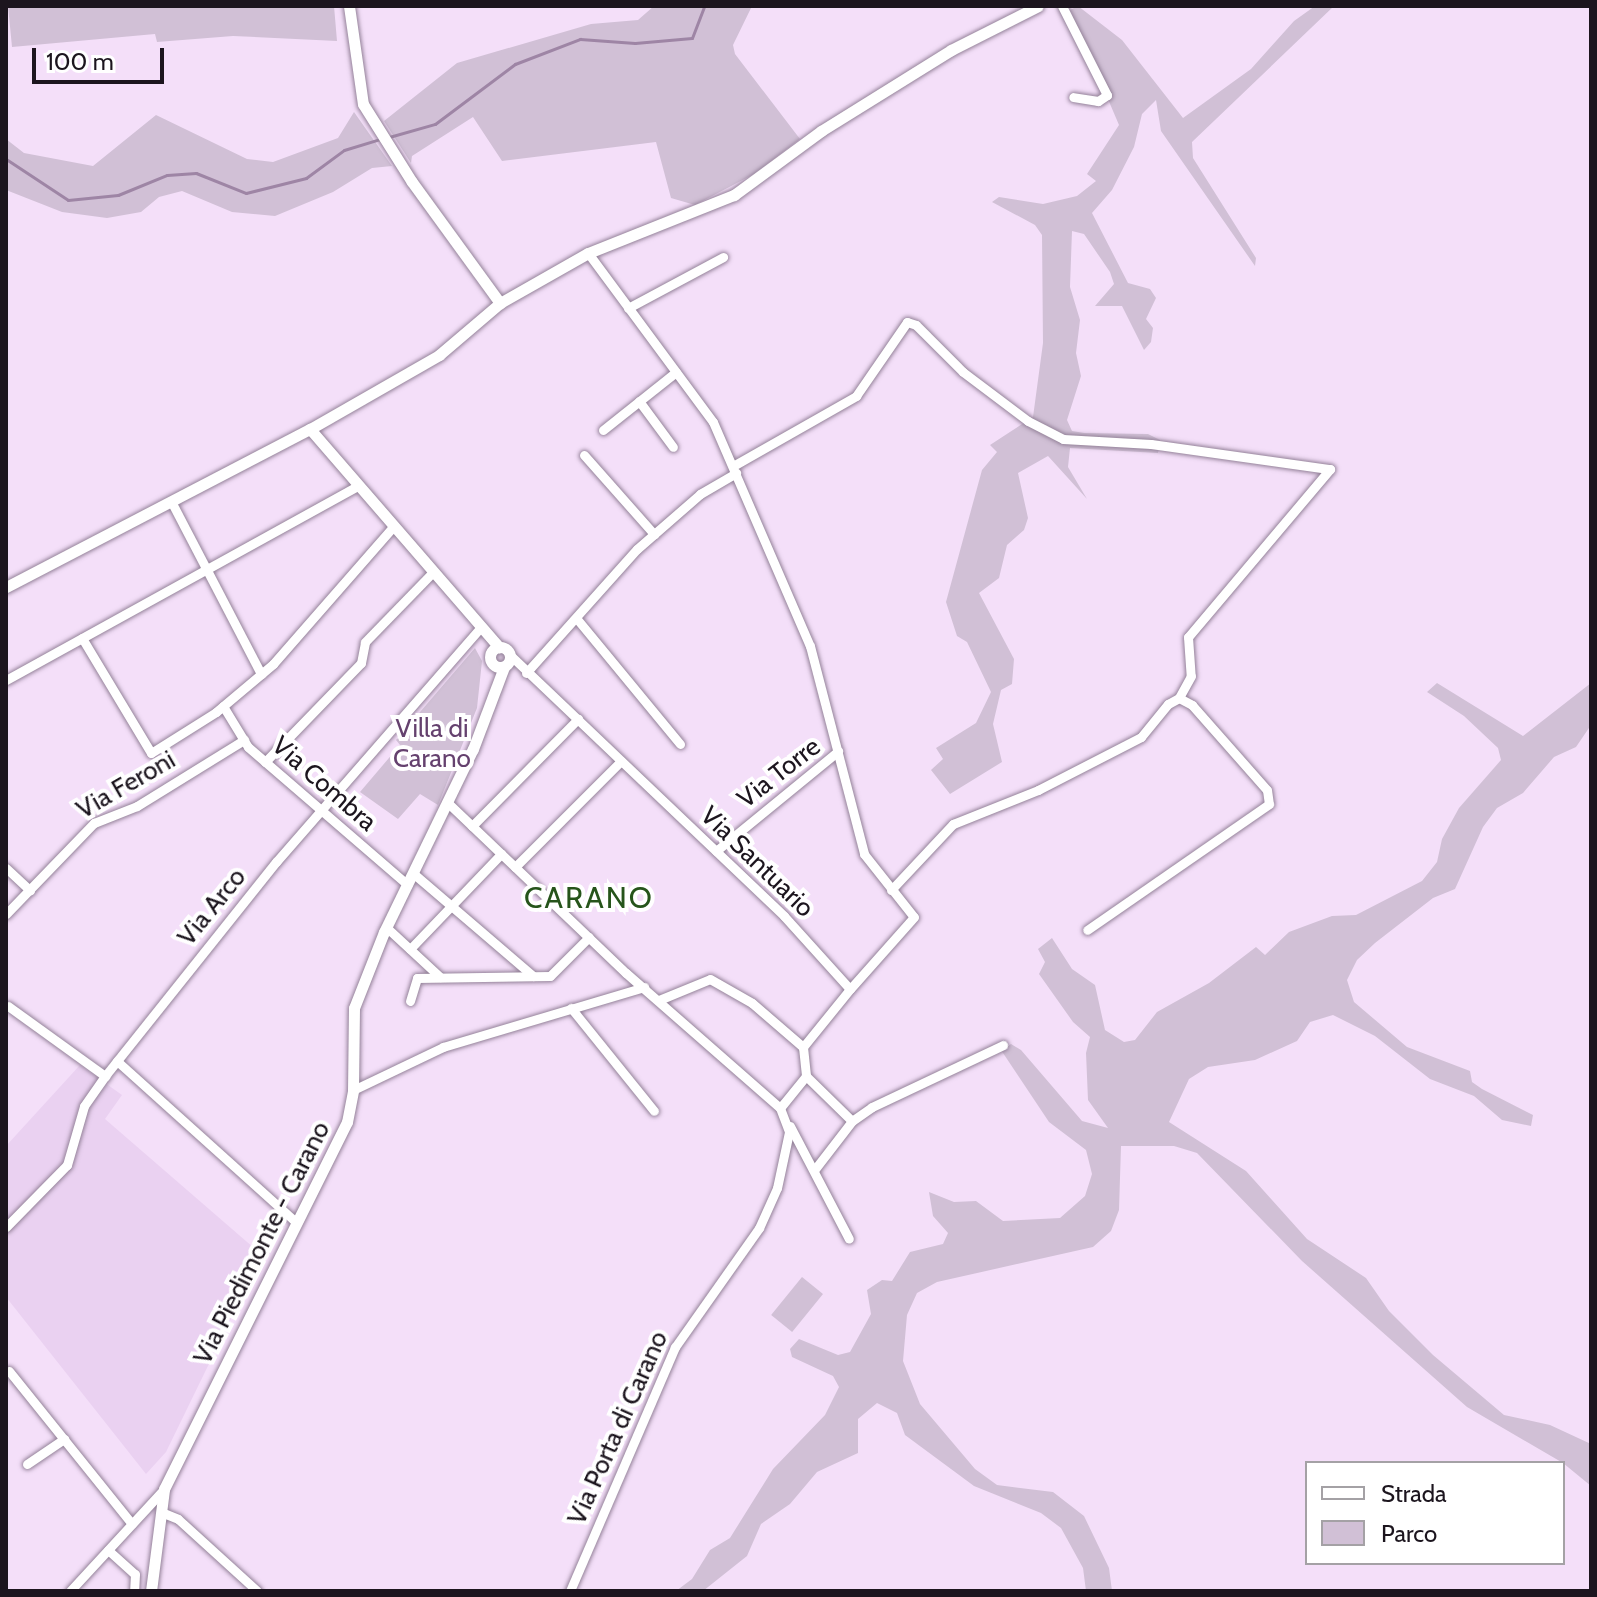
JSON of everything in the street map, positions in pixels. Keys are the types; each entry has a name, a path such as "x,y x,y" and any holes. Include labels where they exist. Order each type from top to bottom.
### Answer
{"street":[{"path":"349,6 359,89 369,115 500,303"},
{"path":"6,587 172,503 439,355 500,303 588,253 734,195 821,131 951,50 1038,6"},
{"path":"1062,6 1107,95 1098,101 1073,97"},
{"path":"588,253 713,422 810,646 838,751"},
{"path":"628,308 723,257"},
{"path":"525,672 654,534 700,494 856,396 907,322 1006,405 1063,439 1169,446 1330,469 1191,630 1191,676 1179,698 1168,704 1141,737 1038,790 953,824 891,890"},
{"path":"603,430 676,372"},
{"path":"639,401 673,447"},
{"path":"310,429 501,658"},
{"path":"584,455 654,534"},
{"path":"6,680 358,486"},
{"path":"172,503 261,674"},
{"path":"82,638 151,753 223,706 261,674 393,527"},
{"path":"265,762 361,663 365,642 432,573"},
{"path":"577,619 680,744"},
{"name":"Via Arco","path":"6,1227 67,1165 84,1106 105,1076 323,811 481,631"},
{"name":"Via Santuario","path":"501,658 525,672 578,719 716,851 850,989"},
{"name":"Via Piedimonte - Carano","path":"151,1591 164,1489 347,1122 353,1090 354,1008 386,927 448,803 493,692 501,658"},
{"path":"1087,930 1271,800 1192,705 1179,698"},
{"name":"Via Combra","path":"223,706 244,740 265,762 411,880 452,907 533,977"},
{"path":"472,826 578,719"},
{"name":"Via Feroni","path":"6,914 94,823 137,806 244,740"},
{"name":"Via Torre","path":"716,851 838,751 864,854 914,917 850,989"},
{"path":"515,867 621,761"},
{"path":"448,803 589,937 780,1108 815,1169 849,1239"},
{"path":"410,949 501,854"},
{"path":"6,868 30,890"},
{"path":"386,927 440,977"},
{"path":"410,1001 417,978 533,977 560,970 589,937"},
{"path":"659,1000 710,979 752,1003 803,1047 806,1076 852,1121"},
{"path":"353,1090 443,1047 644,987"},
{"path":"803,1047 850,989"},
{"path":"8,1006 105,1076"},
{"path":"571,1008 654,1111"},
{"path":"815,1169 852,1121 1003,1045"},
{"path":"117,1061 296,1222"},
{"path":"780,1108 806,1076"},
{"name":"Via Porta di Carano","path":"570,1591 675,1347 759,1228 777,1188 789,1132 787,1120"},
{"path":"9,1371 132,1524"},
{"path":"27,1464 64,1439"},
{"path":"70,1591 164,1489"},
{"path":"161,1512 178,1519 257,1591"},
{"path":"108,1550 135,1574 134,1591"}],"shaded area":[{"path":"80,1065 122,1095 105,1119 262,1255 166,1452 146,1474 6,1297 6,1146"}],"green space":[{"path":"8,6 334,6 337,41 233,36 157,42 155,34 12,47"},
{"path":"654,6 752,6 733,45 735,54 800,139 754,174 695,205 671,198 656,142 502,161 473,117 412,156 411,163 384,121 457,63 591,24 638,20"},
{"path":"1078,6 1122,40 1183,118 1251,69 1294,21 1315,6 1334,6 1192,142 1193,158 1256,258 1255,266 1161,131 1156,100 1142,114 1134,147 1112,190 1092,213 1128,283 1150,289 1156,298 1146,319 1153,328 1151,342 1144,350 1122,306 1095,306 1114,284 1110,272 1084,234 1072,231 1070,287 1080,320 1076,353 1081,376 1067,420 1072,431 1148,434 1160,440 1158,453 1070,448 1068,467 1087,499 1048,456 1018,473 1028,518 1024,530 1007,545 999,578 979,593 1014,659 1012,684 1001,690 993,724 1002,762 950,794 931,770 943,759 936,748 976,723 991,692 967,642 957,636 946,602 982,470 997,452 990,445 1033,417 1043,343 1042,235 1035,225 992,202 999,197 1043,204 1077,196 1096,181 1087,174 1119,125 1070,10"},
{"path":"354,112 392,166 372,168 333,192 275,216 232,212 182,191 159,197 141,212 107,218 62,212 6,190 6,139 24,153 93,166 156,115 247,159 273,162 338,138"},
{"name":"Villa di Carano","path":"475,648 482,661 477,708 438,805 420,794 398,819 360,792 400,745 396,740"},
{"path":"1437,683 1523,736 1591,683 1591,725 1576,747 1554,757 1523,793 1497,808 1483,827 1455,889 1433,898 1375,943 1357,960 1347,980 1354,1002 1407,1047 1470,1071 1472,1082 1482,1089 1533,1115 1531,1126 1502,1120 1474,1096 1430,1079 1375,1036 1333,1015 1310,1022 1297,1041 1255,1060 1208,1067 1189,1079 1169,1122 1246,1171 1307,1239 1366,1278 1389,1311 1433,1355 1504,1415 1550,1425 1591,1444 1591,1486 1565,1465 1565,1461 1560,1461 1467,1407 1302,1261 1197,1153 1174,1146 1121,1146 1119,1210 1111,1231 1093,1247 937,1282 917,1293 907,1315 903,1361 920,1404 975,1469 997,1485 1053,1492 1084,1516 1109,1568 1112,1591 1086,1591 1083,1568 1061,1528 1041,1513 974,1486 905,1435 897,1413 877,1403 858,1419 858,1453 817,1472 790,1504 761,1524 747,1556 703,1591 676,1591 692,1579 710,1550 730,1538 773,1469 825,1415 839,1387 833,1376 792,1357 790,1349 799,1339 838,1355 850,1352 871,1314 867,1290 882,1280 892,1281 910,1252 943,1244 948,1233 933,1216 929,1192 954,1202 976,1201 1003,1221 1060,1218 1085,1196 1092,1174 1086,1150 1049,1122 1001,1050 1011,1044 1021,1050 1082,1121 1108,1128 1088,1100 1086,1053 1090,1037 1073,1022 1039,974 1045,962 1038,949 1052,938 1072,969 1095,985 1105,1030 1124,1042 1135,1040 1157,1012 1209,983 1256,947 1265,955 1289,932 1332,916 1356,915 1422,881 1437,862 1442,839 1459,808 1501,760 1498,748 1464,716 1427,692"},
{"path":"802,1277 823,1294 792,1332 771,1315"}],"waterway":[{"path":"389,137 435,124 515,64 580,39 635,43 692,38 704,6"},
{"path":"6,159 68,200 118,195 167,175 196,173 246,193 306,178 344,150 381,139"}],"district":[{"name":"CARANO","path":"589,898"}]}
